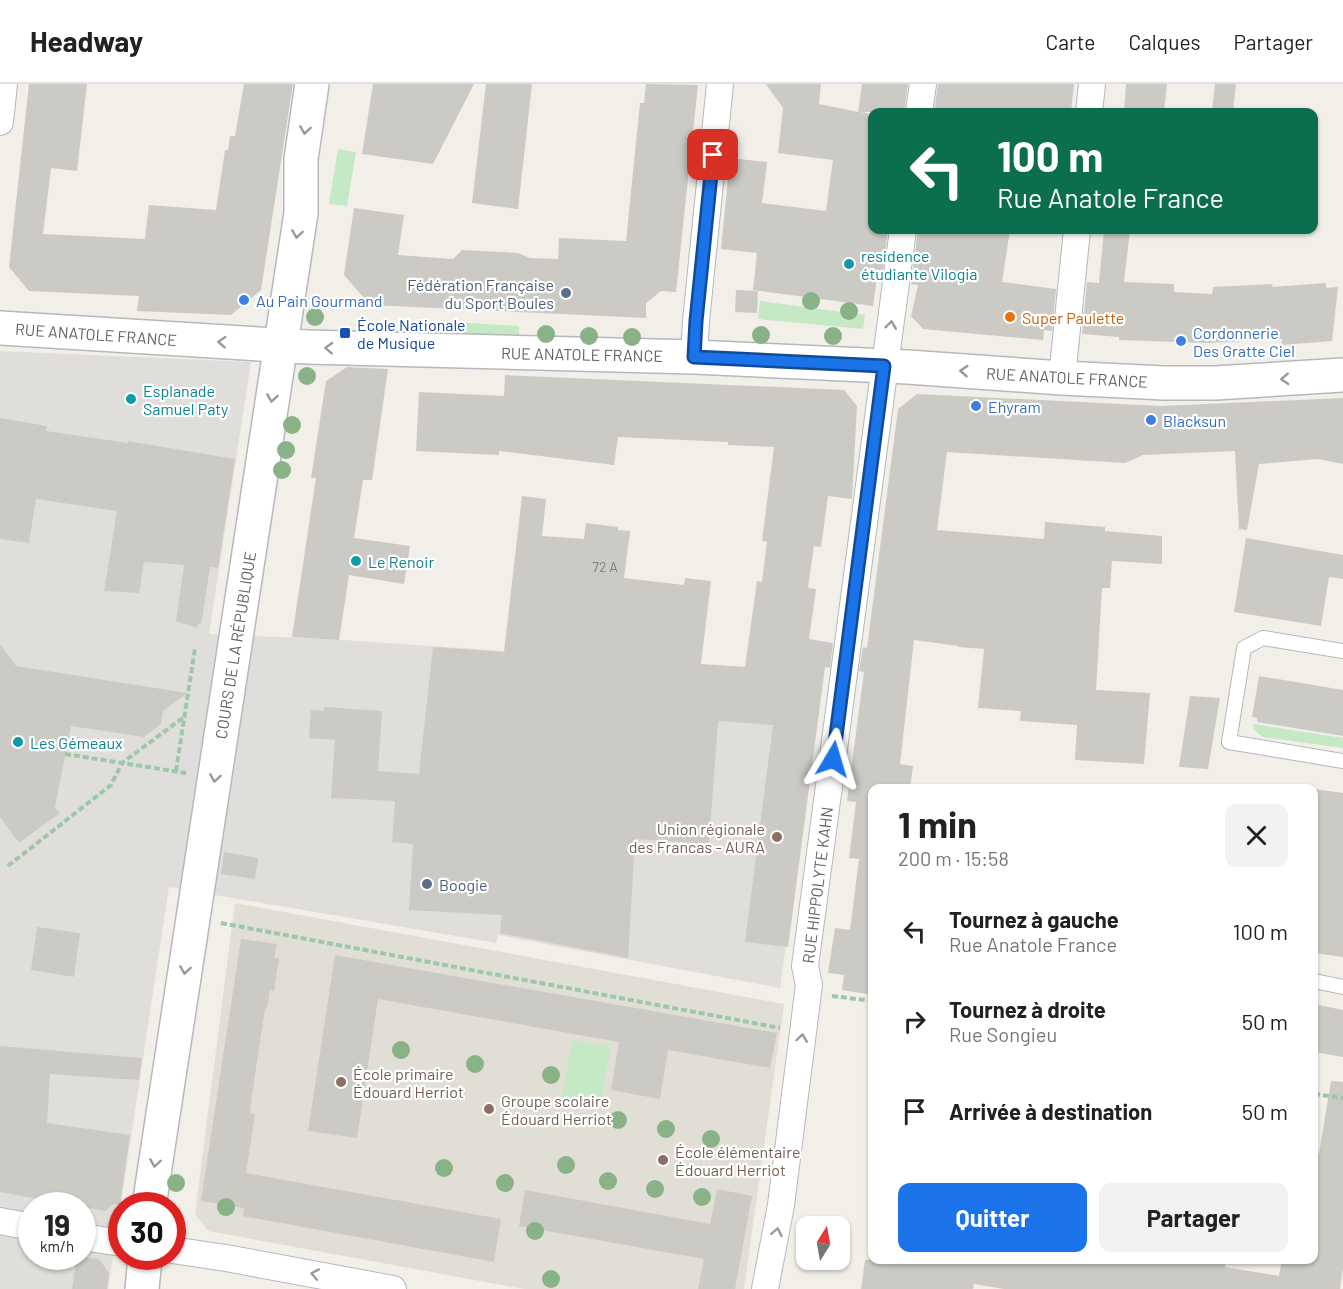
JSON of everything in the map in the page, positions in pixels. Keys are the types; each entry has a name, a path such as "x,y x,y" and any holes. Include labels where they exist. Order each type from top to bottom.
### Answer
{"street":[{"path":"0,122 4,84"},
{"name":"COURS DE LA RÉPUBLIQUE","path":"151,1192 301,213 301,159 312,84"},
{"path":"694,357 720,84"},
{"path":"919,108 922,84"},
{"path":"1089,108 1092,84"},
{"name":"RUE HIPPOLYTE KAHN","path":"765,1289 778,1227 793,1120 809,985 805,966 902,234"},
{"path":"1062,378 1077,234"},
{"name":"RUE ANATOLE FRANCE","path":"0,328 344,349 694,357 1164,382 1215,382 1343,375"},
{"path":"0,1221 18,1224"},
{"path":"186,1252 393,1289"},
{"path":"142,1289 144,1270"}],"lane":[{"path":"1343,651 1263,638 1244,648 1229,742 1343,761"},
{"path":"1318,982 1343,987"}],"path":[{"path":"176,771 195,648"},
{"path":"8,866 111,785 122,763 184,717"},
{"path":"65,754 190,773"},
{"path":"193,920 253,929 784,1029"},
{"path":"822,995 868,1000"},
{"path":"1318,1095 1343,1098"}],"shaded area":[{"path":"0,351 251,362 209,634 329,639 824,673 780,988 498,935 496,943 169,887 123,1192 108,1192 108,1270 111,1270 108,1289 0,1289"},
{"name":"Groupe scolaire Édouard Herriot","path":"235,903 784,1004 744,1289 524,1289 208,1231 195,1214"}],"green space":[{"path":"338,149 356,152 347,206 329,204"},
{"path":"760,301 865,315 863,329 758,319"},
{"path":"453,322 519,326 519,339 452,335"},
{"path":"1253,724 1343,738 1343,748 1263,737 1254,730"},
{"path":"572,1040 610,1047 600,1109 561,1103"}],"building":[{"path":"29,84 87,84 77,171 51,168 43,234 145,239 149,205 216,210 225,150 228,150 230,136 235,136 244,84 293,84 261,290 231,315 137,311 139,296 29,291 9,267"},
{"path":"373,84 474,84 433,164 362,154"},
{"path":"486,84 532,84 518,209 472,203"},
{"path":"646,84 698,85 676,292 661,291 646,303 646,318 370,305 344,275 354,208 404,215 398,255 453,259 462,250 518,253 530,258 558,259 559,238 626,241 640,103 644,103"},
{"path":"766,84 821,84 819,104 858,112 862,84 908,84 905,108 868,108 868,112 861,112 868,114 868,234 888,234 882,278 877,277 873,306 753,290 757,253 721,249 730,158 767,162 762,203 826,211 833,160 778,153 783,108"},
{"path":"938,84 1074,84 1071,108 935,108"},
{"path":"1126,84 1167,84 1164,108 1124,108"},
{"path":"1215,84 1236,84 1233,108 1212,108"},
{"path":"917,234 1009,234 1002,282 1056,289 1052,331 1044,330 1043,340 923,329 911,316 918,285 911,284"},
{"path":"1104,234 1130,234 1124,282 1174,284 1174,292 1212,294 1213,287 1273,284 1272,287 1326,283 1326,288 1338,287 1332,341 1282,345 1282,339 1207,343 1119,340 1119,337 1082,334 1087,282 1099,283"},
{"path":"736,290 758,291 757,313 735,312"},
{"path":"347,367 388,369 372,480 363,480 354,538 410,546 404,584 349,575 339,640 292,637 316,478 311,478 326,381"},
{"path":"505,375 844,390 857,406 852,499 828,496 821,547 814,546 808,588 816,589 809,639 833,643 830,668 825,667 788,947 745,942 773,725 718,721 709,844 635,839 628,958 500,933 502,915 409,910 413,844 392,842 395,801 331,798 335,740 309,738 311,710 324,711 324,707 382,711 378,771 419,774 433,647 504,652 522,496 546,499 542,536 584,539 586,523 630,531 624,578 684,585 685,578 711,581 701,664 745,667 757,581 762,582 767,542 762,541 774,447 728,445 728,442 618,437 614,465 499,451 499,455 416,451 419,392 504,396"},
{"path":"917,394 1161,406 1343,398 1343,464 1318,459 1259,464 1247,530 1239,529 1235,451 1143,455 1125,463 947,452 937,530 1044,539 1045,522 1105,527 1105,531 1162,536 1162,564 1112,561 1110,588 1102,588 1096,690 1150,693 1144,764 1075,760 1077,725 1020,721 1021,711 978,708 984,649 914,640 900,764 913,766 911,784 868,784 868,994 842,990 844,975 828,973 835,928 850,930 859,859 849,858 856,802 847,801 864,672 859,671 863,647 867,648 898,409"},
{"path":"0,418 47,426 46,431 128,443 128,441 235,459 218,568 210,567 201,625 198,624 197,628 176,621 184,565 144,562 139,593 104,591 117,511 36,499 29,543 0,539"},
{"path":"1246,538 1343,555 1343,579 1329,577 1321,626 1234,612"},
{"name":"Les Gémeaux","path":"0,644 16,666 187,693 163,711 161,724 144,737 71,726 55,807 60,813 19,843 0,817"},
{"path":"1259,676 1343,690 1343,736 1257,722 1257,718 1252,717"},
{"path":"1190,696 1220,698 1208,769 1179,767"},
{"path":"1318,790 1343,793 1343,957 1318,954"},
{"path":"224,852 258,858 255,879 221,874"},
{"path":"37,927 80,933 74,977 31,970"},
{"path":"241,939 277,944 274,958 279,958 274,991 270,990 267,1009 265,1009 252,1095 250,1113 255,1114 246,1173 501,1219 494,1262 243,1216 244,1208 201,1201"},
{"path":"335,955 777,1033 770,1068 668,1050 660,1099 611,1090 619,1042 378,999 357,1138 308,1131"},
{"path":"1318,1005 1343,1010 1343,1057 1318,1053"},
{"path":"0,1046 142,1058 139,1080 50,1074 47,1123 130,1135 122,1192 108,1192 108,1209 105,1211 96,1209 96,1192 18,1192 18,1195 0,1192"},
{"path":"1331,1081 1343,1082 1343,1268 1340,1289 1004,1289 974,1284 973,1289 861,1289 865,1260 868,1260 868,1264 1225,1264 1225,1267 1279,1276 1281,1264 1318,1264 1319,1154"},
{"path":"717,1189 752,1196 735,1289 698,1289 704,1259 519,1226 525,1190 710,1224"},
{"path":"96,1259 99,1259 109,1273 107,1289 72,1289 75,1270 96,1270"}],"place":[{"name":"residence étudiante Vilogia","path":"849,264"},
{"name":"Fédération Française du Sport Boules","path":"566,293"},
{"name":"Au Pain Gourmand","path":"244,300"},
{"name":"Super Paulette","path":"1010,317"},
{"name":"École Nationale de Musique","path":"345,333"},
{"name":"Cordonnerie Des Gratte Ciel","path":"1181,341"},
{"name":"Esplanade Samuel Paty","path":"131,399"},
{"name":"Ehyram","path":"976,406"},
{"name":"Blacksun","path":"1151,420"},
{"name":"Le Renoir","path":"356,561"},
{"name":"Les Gémeaux","path":"18,742"},
{"name":"Union régionale des Francas - AURA","path":"777,837"},
{"name":"Boogie","path":"427,884"},
{"name":"École primaire Édouard Herriot","path":"341,1082"},
{"name":"Groupe scolaire Édouard Herriot","path":"489,1109"},
{"name":"École élémentaire Édouard Herriot","path":"663,1160"}],"route":[{"path":"713,155 694,357 884,366 833,759"}]}
